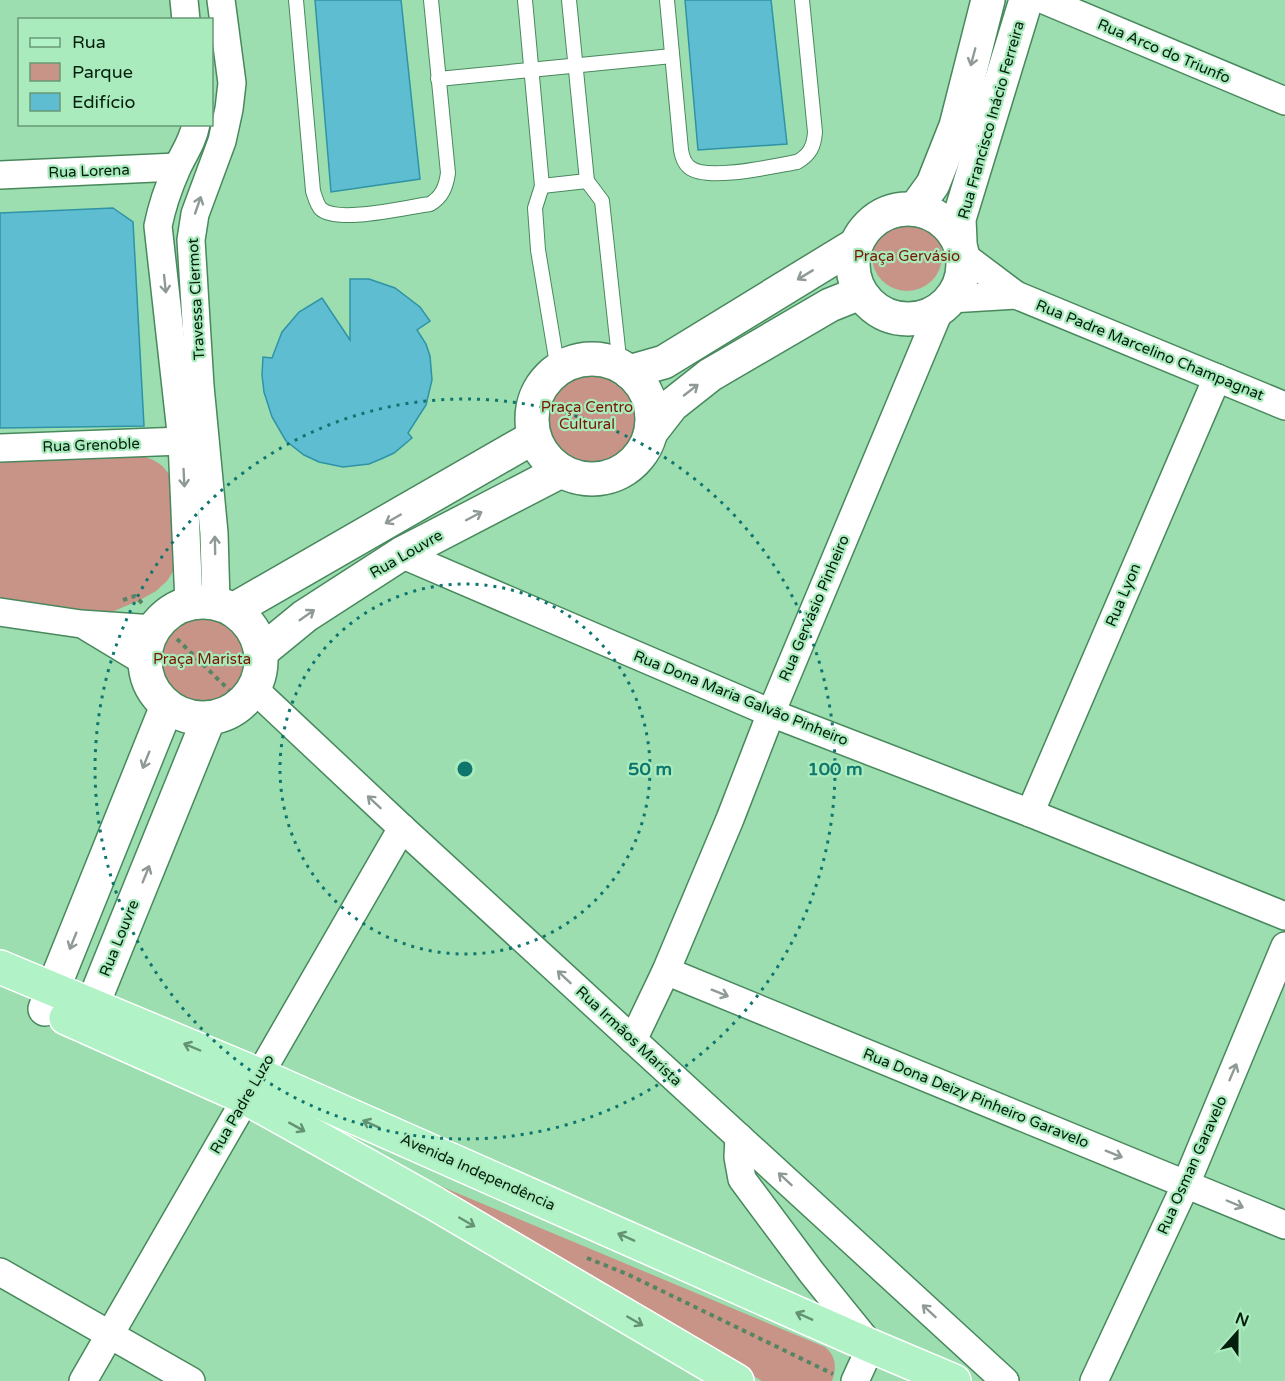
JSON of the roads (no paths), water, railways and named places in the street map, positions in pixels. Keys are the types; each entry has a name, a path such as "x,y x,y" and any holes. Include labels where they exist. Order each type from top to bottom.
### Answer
{"main road":[{"name":"Avenida Independência","path":"0,967 49,999 954,1381"},
{"name":"Avenida Independência","path":"0,991 49,999"},
{"name":"Avenida Independência","path":"253,1087 444,1208 737,1381"}],"street":[{"path":"184,0 186,18"},
{"name":"Travessa Clermot","path":"213,606 214,533 200,386 191,240 195,214 222,141 229,109 232,82 221,0"},
{"path":"915,209 933,184 956,126 988,0"},
{"name":"Rua Francisco Inácio Ferreira","path":"962,248 959,219 1026,0"},
{"name":"Rua Arco do Triunfo","path":"1044,0 1285,101"},
{"path":"177,167 189,146 195,126"},
{"name":"Travessa Clermot","path":"177,167 163,204 158,226 182,441 213,606"},
{"name":"Rua Lorena","path":"0,175 177,167"},
{"path":"900,208 915,209 941,220 962,248 962,276 945,304 922,317 901,319 875,309 860,293 854,278 852,261 855,245 862,231 872,220 900,208"},
{"path":"624,369 664,362 855,245"},
{"name":"Rua Padre Marcelino Champagnat","path":"962,248 1016,295 1285,406"},
{"path":"651,432 650,405 645,393 624,369 599,360 567,364 544,383 535,399 532,418 534,437 545,456 561,471 574,477 588,479 616,474 638,457 651,432 672,405 710,375 830,305 860,293"},
{"name":"Rua Padre Marcelino Champagnat","path":"945,304 1016,295"},
{"name":"Rua Gervásio Pinheiro","path":"633,1040 666,971 730,819 771,712 945,304"},
{"name":"Rua Lyon","path":"1030,813 1217,378"},
{"path":"213,606 246,621 256,635 261,652 261,671 254,689 242,704 227,713 209,718 187,716 167,706 156,693 148,679 145,662 147,645 154,629 169,613 213,606 534,437"},
{"name":"Rua Grenoble","path":"0,448 182,441"},
{"name":"Rua Louvre","path":"261,652 305,616 401,554 561,471"},
{"name":"Rua Dona Maria Galvão Pinheiro","path":"401,554 771,712 1285,916"},
{"path":"0,612 81,624 154,629"},
{"path":"81,624 145,662"},
{"name":"Rua Irmãos Marista","path":"254,689 402,828 1005,1381"},
{"path":"49,999 167,706"},
{"name":"Rua Louvre","path":"88,1015 209,718"},
{"name":"Rua Padre Luzo","path":"83,1381 402,828"},
{"name":"Rua Osman Garavelo","path":"1094,1381 1186,1184 1285,946"},
{"name":"Rua Dona Deizy Pinheiro Garavelo","path":"666,971 1285,1225"},
{"path":"740,1137 738,1158 742,1179 812,1273 872,1346 848,1379"},
{"path":"0,1272 191,1381"}],"lane":[{"path":"296,0 313,191 321,208 330,213 346,216 430,204 437,200 445,189 448,173 431,0"},
{"path":"525,0 542,186 535,208 538,250 558,370"},
{"path":"569,0 587,182 602,201 624,369"},
{"path":"667,0 681,150 688,167 696,172 713,175 797,162 804,159 812,148 814,132 802,0"},
{"path":"438,79 672,57"},
{"path":"542,186 587,182"}],"park label":[{"name":"Praça Gervásio","path":"907,256"},
{"name":"Praça Centro Cultural","path":"587,416"},
{"name":"Praça Marista","path":"202,659"}]}
